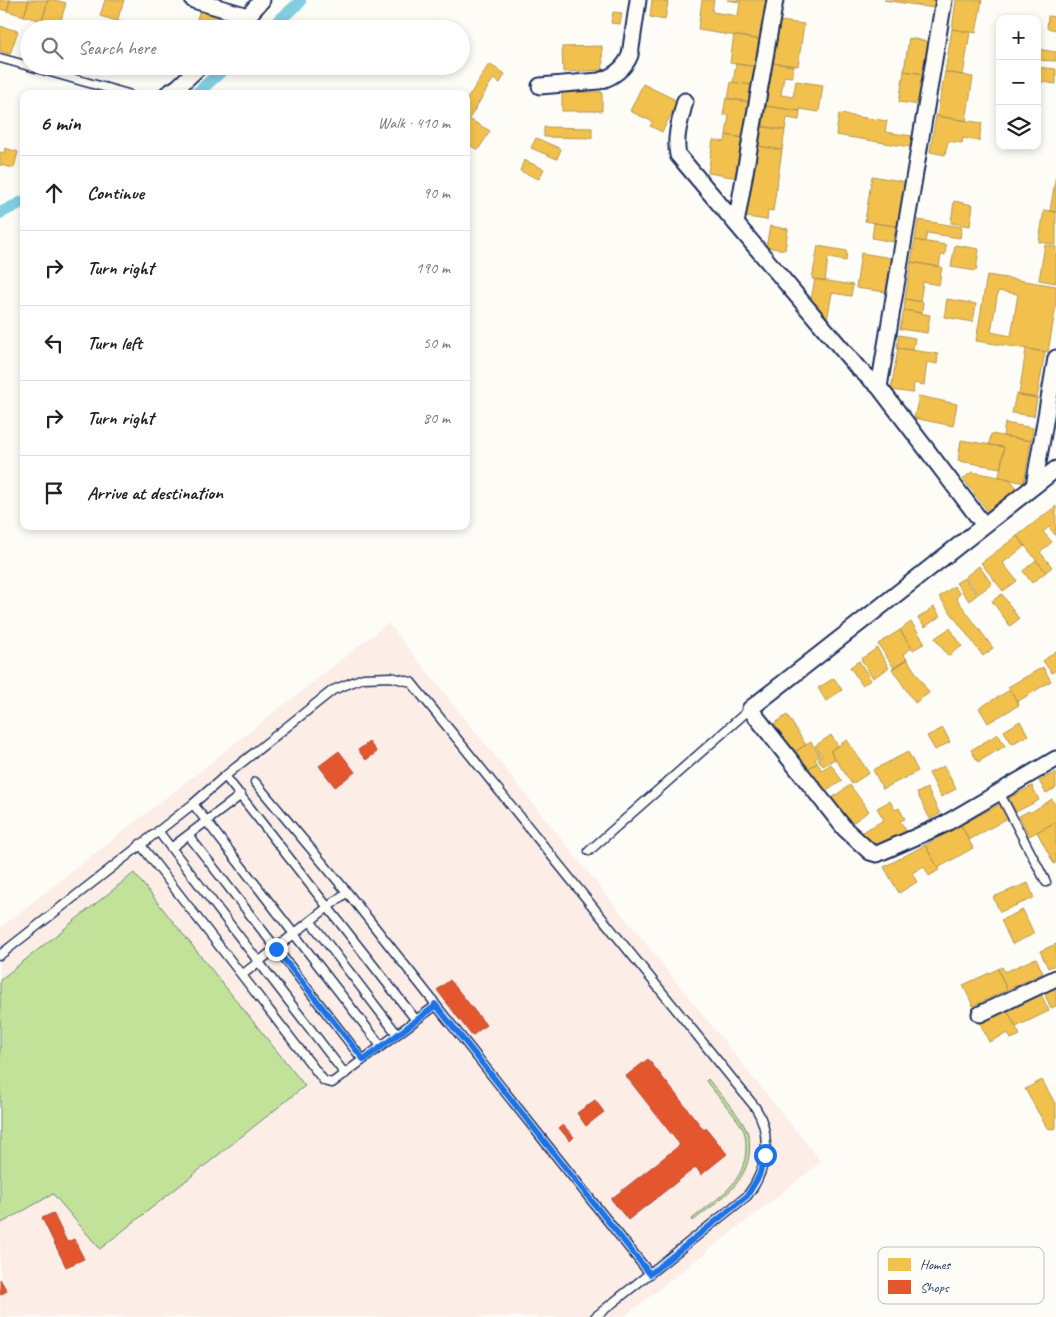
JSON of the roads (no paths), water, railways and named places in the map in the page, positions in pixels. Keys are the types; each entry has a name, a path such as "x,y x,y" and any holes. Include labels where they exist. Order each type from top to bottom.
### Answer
{"street":[{"path":"193,0 248,16"},
{"path":"244,20 262,0"},
{"path":"540,86 599,80 607,78 623,67 628,62 630,55 638,0"},
{"path":"736,224 775,0"},
{"path":"879,387 944,0"},
{"path":"173,90 191,75"},
{"path":"685,101 677,137 676,147 678,155 857,367 879,387 984,526"},
{"path":"1034,486 1056,358"},
{"path":"1056,469 750,709 846,828 870,852 877,854 943,825 1056,759"},
{"path":"980,1014 1056,978"}],"lane":[{"path":"0,58 20,64"},
{"path":"61,75 114,90"},
{"path":"0,955 193,804 225,776 333,690 363,678 391,677 412,682 762,1118 766,1133 766,1148 761,1170 752,1190 596,1317"},
{"path":"589,851 750,709"},
{"path":"225,776 416,1020"},
{"path":"255,782 347,892 650,1274"},
{"path":"999,792 1046,882"},
{"path":"171,848 240,795"},
{"path":"193,804 381,1046"},
{"path":"158,831 345,1074"},
{"path":"189,836 364,1060"},
{"path":"140,844 324,1081 332,1084 434,1007 435,1004"},
{"path":"242,975 347,892"},
{"path":"311,922 397,1034"}],"waterway":[{"path":"279,20 300,0"},
{"path":"200,90 217,75"},
{"path":"0,213 20,203"}]}
